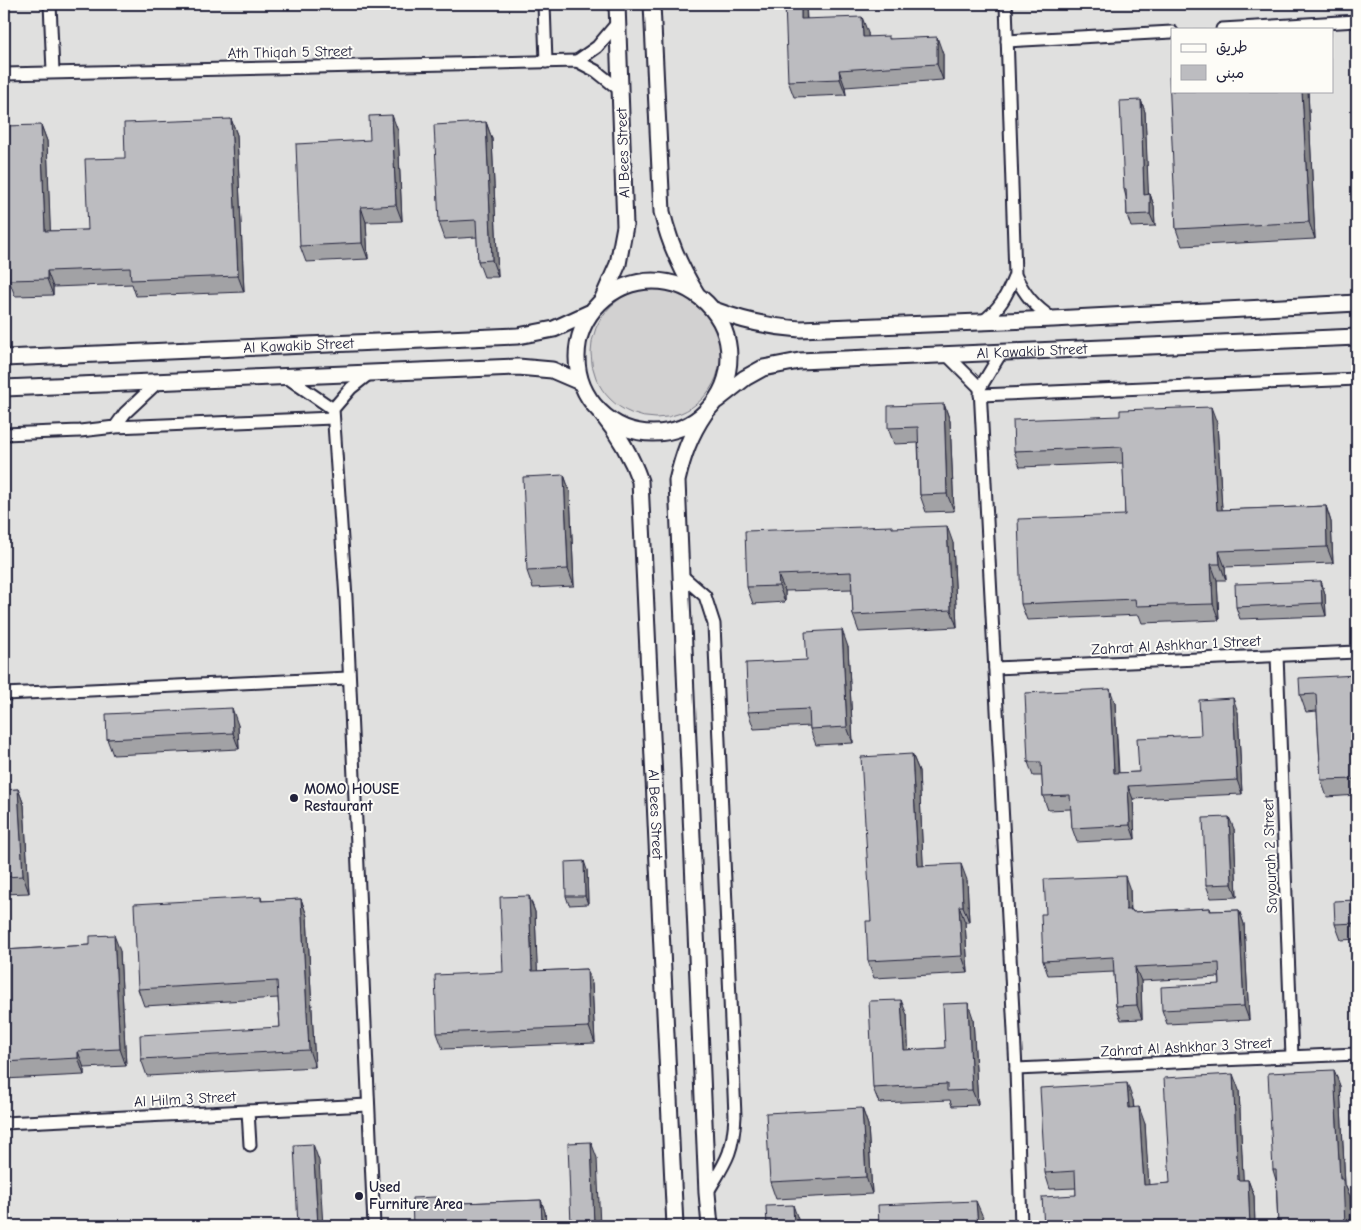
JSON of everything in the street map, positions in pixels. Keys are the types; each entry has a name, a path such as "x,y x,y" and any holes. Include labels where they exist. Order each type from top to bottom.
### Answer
{"street":[{"path":"50,4 53,71"},
{"path":"544,4 546,62"},
{"name":"Al Bees Street","path":"602,299 618,264 625,226 617,4"},
{"path":"652,4 662,212 669,241 680,268 696,293 714,310 723,326 729,354 726,383 717,400 693,430 683,454 678,481 707,1193 710,1226"},
{"path":"1006,4 1016,275 1024,295 1035,307 1052,319"},
{"path":"1239,28 1357,21"},
{"path":"618,22 597,47 577,61 596,71 621,91"},
{"path":"1006,41 1171,32"},
{"name":"Ath Thiqah 5 Street","path":"4,74 53,71 577,61"},
{"path":"982,322 996,312 1016,275"},
{"path":"696,293 678,284 658,280 638,281 619,288 602,299 590,313 581,329 576,346 576,364 580,382 589,399 602,414 620,426 642,433 658,432 687,426 705,413"},
{"name":"Al Kawakib Street","path":"714,310 742,321 772,327 790,328 1052,319 1357,303"},
{"name":"Al Kawakib Street","path":"4,358 518,336 554,329 590,313"},
{"name":"Al Kawakib Street","path":"717,400 745,378 763,368 799,361 1357,337"},
{"path":"1000,353 980,392 1016,1070 1021,1226"},
{"path":"947,355 980,392"},
{"name":"Al Kawakib Street","path":"4,388 288,378 370,372 518,367 552,370 580,382"},
{"path":"370,372 351,388 333,414 346,598 348,678 374,1226"},
{"path":"288,378 333,414"},
{"path":"980,392 1357,379"},
{"path":"115,426 124,413 158,382"},
{"path":"4,434 80,431 115,426 333,414"},
{"name":"Al Bees Street","path":"602,414 623,442 640,482 675,1226"},
{"path":"681,575 705,596 714,624 734,1143 727,1160 707,1193"},
{"name":"Zahrat Al Ashkhar 1 Street","path":"995,668 1357,652"},
{"name":"Sayourah 2 Street","path":"1277,655 1292,1057"},
{"path":"4,694 348,678"},
{"name":"Zahrat Al Ashkhar 3 Street","path":"1016,1070 1357,1054"},
{"name":"Al Hilm 3 Street","path":"4,1123 368,1105"},
{"path":"248,1111 250,1145"}],"shaded area":[{"path":"4,4 1357,4 1357,1226 4,1226"},
{"path":"656,288 669,289 681,293 702,307 716,328 720,340 720,366 716,378 702,399 681,413 669,417 656,418 643,417 631,413 610,399 596,378 592,366 591,353 592,340 596,328 610,307 631,293 643,289"}],"building":[{"path":"785,4 801,4 801,19 862,17 863,37 889,36 889,39 937,37 937,64 839,70 840,79 788,81"},
{"path":"1169,77 1171,77 1171,92 1302,92 1309,222 1176,229"},
{"path":"1141,100 1144,195 1150,194 1150,214 1127,215 1120,101"},
{"path":"392,115 396,205 361,207 362,243 300,246 296,144 370,140 369,116"},
{"path":"231,119 238,276 131,280 130,268 47,271 47,279 9,280 4,126 41,125 45,231 88,230 85,159 125,158 124,123"},
{"path":"486,122 492,260 478,261 476,220 439,222 434,125"},
{"path":"944,404 947,494 920,495 918,427 888,428 888,406"},
{"path":"1211,407 1217,510 1326,506 1327,547 1219,551 1220,564 1211,564 1213,604 1136,606 1135,599 1021,604 1018,519 1125,515 1122,447 1014,451 1013,420 1120,416 1120,410"},
{"path":"564,475 568,569 527,571 523,477"},
{"path":"892,526 892,528 947,526 951,610 853,615 851,572 778,575 779,586 747,587 745,531"},
{"path":"1321,581 1322,603 1236,607 1235,584"},
{"path":"842,630 847,727 810,729 809,709 748,712 746,663 807,660 805,632"},
{"path":"1357,675 1357,779 1321,780 1316,694 1300,695 1299,678"},
{"path":"1110,689 1114,773 1139,772 1137,738 1201,735 1199,700 1233,698 1237,780 1128,786 1130,825 1072,828 1070,795 1043,796 1041,762 1028,762 1025,693"},
{"path":"232,708 233,733 107,739 106,714"},
{"path":"912,754 918,866 961,864 963,906 959,906 962,956 868,961 866,921 871,921 861,757"},
{"path":"18,789 23,876 4,877 4,790"},
{"path":"1229,817 1232,884 1206,885 1203,818"},
{"path":"584,861 585,896 566,896 565,862"},
{"path":"1125,876 1126,910 1132,910 1133,912 1210,908 1210,911 1239,910 1244,1006 1162,1010 1161,987 1220,984 1219,963 1135,967 1137,1005 1116,1006 1113,957 1043,961 1041,914 1046,914 1044,879"},
{"path":"529,896 532,971 587,969 589,1027 437,1033 435,975 503,972 500,897"},
{"path":"261,897 261,901 301,899 309,1050 141,1059 140,1035 280,1027 277,981 138,989 134,904"},
{"path":"1357,900 1357,923 1335,924 1334,901"},
{"path":"114,935 120,1049 78,1051 78,1058 4,1062 4,950 90,945 90,936"},
{"path":"901,1000 904,1050 945,1048 943,1004 968,1003 972,1090 947,1091 947,1084 873,1088 869,1001"},
{"path":"1334,1070 1340,1179 1343,1179 1345,1226 1278,1226 1276,1170 1273,1170 1268,1073"},
{"path":"1233,1074 1238,1180 1248,1180 1250,1226 1044,1226 1042,1197 1076,1195 1075,1171 1045,1173 1040,1088 1127,1083 1129,1108 1139,1107 1144,1185 1170,1183 1164,1078"},
{"path":"862,1108 866,1177 770,1182 766,1113"},
{"path":"591,1142 594,1226 571,1226 568,1143"},
{"path":"313,1144 318,1226 298,1226 294,1145"},
{"path":"436,1197 436,1204 541,1200 542,1222 413,1226 412,1198"},
{"path":"976,1201 978,1226 879,1226 878,1205"},
{"path":"793,1205 794,1226 767,1226 766,1206"}],"place":[{"name":"MOMO HOUSE Restaurant","path":"294,798"},
{"name":"Used Furniture Area","path":"359,1196"}]}
